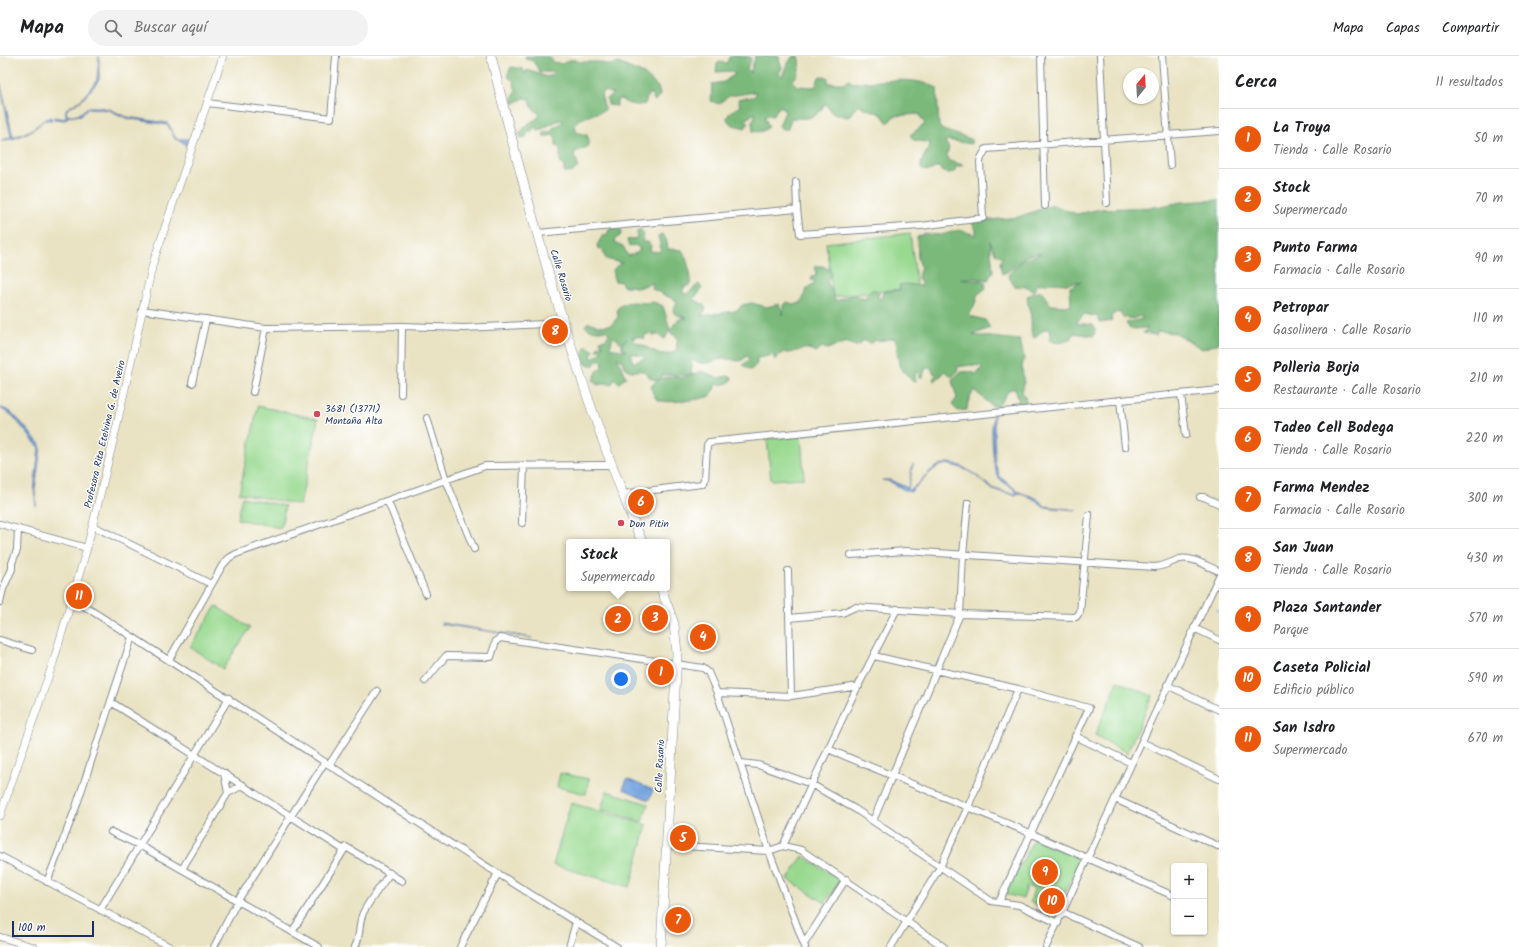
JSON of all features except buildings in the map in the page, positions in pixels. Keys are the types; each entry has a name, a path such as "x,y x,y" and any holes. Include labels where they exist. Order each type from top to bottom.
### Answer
{"main road":[{"name":"Calle Rosario","path":"491,56 522,179 564,323 611,464 641,539"},
{"name":"Calle Rosario","path":"661,947 676,663 674,624 662,591"}],"street":[{"name":"Profesora Rita Etelvina G. de Aveiro","path":"0,816 3,795 73,599 87,548 142,310 161,237 223,56"},
{"path":"207,103 331,118 336,56"},
{"path":"1041,56 1045,206"},
{"path":"1100,56 1108,203"},
{"path":"1162,56 1170,165"},
{"path":"796,182 800,234 921,226 983,218 980,162 984,151 991,148 1105,138 1219,131"},
{"path":"538,233 797,209"},
{"path":"142,310 266,328 402,326 490,327 564,323"},
{"path":"192,382 206,319"},
{"path":"402,326 402,394"},
{"path":"253,392 266,328"},
{"path":"622,494 702,484 704,480 707,446 709,442 1219,390"},
{"path":"1181,394 1186,436"},
{"path":"1120,400 1125,447"},
{"path":"427,418 446,480 474,549"},
{"path":"169,660 211,584 226,561 236,554 388,502 485,466 611,464"},
{"path":"522,523 524,465"},
{"path":"1200,497 1204,496 1219,504"},
{"path":"388,502 426,594"},
{"path":"873,821 960,614 962,555 968,503"},
{"path":"789,618 842,613 855,607 960,614 1076,617 1080,612 1089,515"},
{"path":"0,524 87,548"},
{"path":"92,526 211,584"},
{"path":"0,602 17,550 18,529"},
{"path":"851,555 906,551 1155,567 1165,566 1184,558 1193,560 1219,571"},
{"path":"788,571 791,696"},
{"path":"1046,947 1219,576"},
{"path":"73,599 229,698 408,817 617,947"},
{"path":"783,846 852,698 898,609"},
{"path":"1194,628 1219,640"},
{"path":"47,882 76,807 132,637"},
{"path":"425,681 446,656 491,657 496,641 500,638 703,668 708,672 718,692 769,851 804,945"},
{"path":"0,640 32,650"},
{"path":"874,656 1018,689 1089,708 999,902"},
{"path":"1167,685 1219,710"},
{"path":"718,692 791,696 844,690 859,686"},
{"path":"891,947 940,867 968,807 1018,689"},
{"path":"844,690 850,692 852,698"},
{"path":"214,947 237,902 292,816 377,691"},
{"path":"100,910 229,698"},
{"path":"111,702 195,753 344,850"},
{"path":"1075,736 1132,763"},
{"path":"1142,742 1219,779"},
{"path":"828,749 892,774 1171,895"},
{"path":"741,763 758,765 811,784 873,821 987,899 1019,905 1058,923"},
{"path":"224,772 227,781 228,793"},
{"path":"182,869 228,793 243,785"},
{"path":"1115,800 1218,846"},
{"path":"111,832 140,845 237,902 319,947"},
{"path":"666,845 769,851 783,846 801,850 846,879 907,923 944,947"},
{"path":"292,932 347,847 402,881"},
{"path":"0,856 169,947"},
{"path":"355,947 359,938 360,923 363,913 390,873"},
{"path":"460,947 498,873"},
{"path":"804,945 846,879"},
{"path":"1062,912 1139,947"},
{"path":"569,947 576,922"},
{"path":"0,937 22,945 34,947"}],"green space":[{"path":"525,56 550,57 553,62 562,64 569,60 580,62 599,62 609,65 618,63 644,74 658,87 660,95 655,101 651,94 648,94 645,104 642,105 629,104 621,99 617,100 617,106 608,105 607,99 613,94 604,91 601,94 605,110 576,122 576,132 587,135 589,140 587,147 575,152 574,157 577,161 578,167 573,172 564,172 564,167 560,162 560,149 556,145 556,138 553,135 543,137 544,133 552,131 553,128 562,123 563,120 538,130 535,126 531,132 528,132 526,137 521,138 519,134 528,124 538,118 540,114 532,108 530,99 524,98 513,104 513,97 516,91 513,80 509,78 508,73 511,67 523,69 525,74 527,70 547,77 554,74 552,72 540,72 533,61 526,59"},
{"path":"754,56 780,56 779,60 782,68 779,73 782,77 786,66 793,56 798,56 799,70 792,81 797,86 815,87 819,77 828,77 828,83 843,83 849,80 853,83 907,80 928,84 937,88 939,126 943,130 971,139 971,144 948,140 945,142 949,148 947,155 949,161 963,165 956,167 954,172 950,173 943,172 939,167 928,171 921,169 921,162 930,143 914,140 910,135 925,124 919,114 894,116 888,123 881,114 862,107 859,104 848,117 832,113 825,103 819,112 811,117 791,118 788,129 782,129 779,126 785,112 782,106 778,108 773,116 767,115 765,118 769,127 761,131 753,131 752,122 756,114 753,114 745,120 749,123 745,128 732,124 727,118 730,112 740,106 738,99 753,97 757,93 755,92 729,96 719,104 711,101 712,84 724,82 735,74 731,71 716,72 717,64 719,62 727,63 729,57 750,57 751,61 747,68 750,73 755,58"},
{"path":"1219,200 1219,343 1202,349 1176,333 1158,331 1156,335 1143,333 1148,328 1130,329 1126,323 1142,319 1141,316 1132,319 1123,317 1120,312 1114,313 1111,321 1100,323 1098,317 1085,314 1076,323 1093,325 1095,329 1094,336 1074,333 1071,339 1063,342 1057,342 1049,340 1051,329 1045,329 1034,338 1031,331 1031,316 1027,296 1041,291 1051,305 1071,306 1070,287 1082,281 1066,284 1036,284 1036,290 1033,292 1027,287 1014,286 1008,275 1021,261 1041,253 1027,256 1007,272 1002,274 1000,262 1003,257 995,253 990,241 993,271 988,280 971,278 961,279 982,281 985,283 986,288 977,295 970,316 985,320 990,328 973,335 1020,340 1024,358 1022,367 1024,384 1022,392 1026,402 1020,404 1015,389 1010,389 998,406 992,406 974,390 968,402 967,410 958,411 952,405 957,398 952,381 960,373 969,372 977,374 982,368 980,366 970,365 957,367 958,371 952,377 945,371 934,381 933,378 937,374 933,373 932,369 926,368 922,377 919,377 918,372 915,372 916,381 913,382 899,366 896,341 894,338 879,341 874,340 871,344 863,340 860,345 856,346 845,342 842,345 837,345 827,349 822,347 816,352 807,349 791,353 786,353 784,351 782,354 778,355 776,359 774,359 774,355 757,358 757,364 751,370 743,365 750,358 746,356 740,361 722,359 706,363 696,362 690,359 692,365 691,375 702,371 718,378 728,376 732,377 731,381 726,384 716,384 711,395 708,397 694,400 668,402 658,400 654,396 651,387 655,382 665,378 686,377 690,375 663,375 658,380 655,380 644,371 628,370 622,361 617,358 626,377 620,383 614,380 611,385 606,383 597,385 593,380 598,370 601,369 603,362 602,360 597,360 594,365 587,365 582,357 585,347 587,346 594,351 591,355 592,359 602,352 602,350 597,350 598,346 604,345 601,344 600,340 606,339 609,334 606,330 595,331 590,329 585,326 587,323 592,323 598,326 611,325 618,317 617,309 625,303 653,302 663,306 670,329 665,339 651,333 645,335 644,339 640,337 631,337 634,338 635,342 663,354 673,352 678,347 676,346 678,340 676,336 670,333 676,321 687,318 675,314 673,311 677,301 652,289 653,283 637,288 632,286 623,286 621,282 615,281 613,270 616,266 622,263 606,259 602,249 598,248 597,245 603,235 606,236 610,228 620,228 622,231 620,236 614,240 616,243 623,246 628,256 639,252 639,247 634,245 629,247 627,240 637,238 637,231 640,229 644,234 642,242 648,242 651,246 650,251 658,252 661,249 658,236 662,234 666,239 668,249 682,250 690,271 691,281 691,284 683,288 683,293 687,294 699,284 702,287 699,293 692,299 704,306 706,310 701,316 734,311 739,309 742,305 752,303 766,307 779,304 783,315 783,305 787,302 793,304 801,303 806,290 815,281 811,280 812,277 816,276 815,266 823,266 831,271 831,276 827,281 836,301 854,295 865,299 869,291 875,290 879,292 878,298 881,299 883,292 900,290 899,285 906,284 922,286 918,277 921,266 918,259 917,237 926,234 941,235 959,230 976,235 976,230 972,222 1018,217 1053,205 1077,214 1101,209 1156,207 1182,202","holes":["613,336 621,343 627,338 622,344 622,348 626,351 610,348","631,353 644,356 644,358 635,362 632,361"]},
{"path":"910,233 917,287 833,297 826,243"},
{"path":"258,406 318,419 300,505 239,493"},
{"path":"801,436 804,478 771,480 767,439"},
{"path":"242,497 285,506 281,528 237,519"},
{"path":"216,606 250,628 223,669 190,647"},
{"path":"1118,681 1152,696 1127,753 1095,735"},
{"path":"560,773 589,779 586,794 557,787"},
{"path":"607,791 648,804 642,822 601,809"},
{"path":"571,803 647,825 630,887 553,865"},
{"path":"1034,838 1080,859 1063,897 1053,892 1050,901 1058,906 1055,914 1030,902 1034,889 1027,886 1023,899 1006,894"},
{"path":"803,856 840,880 825,903 788,879"}],"water":[{"path":"99,56 99,80 82,100 67,109 66,115 66,109 81,100 97,80"},
{"path":"0,82 13,137 32,130 15,138 0,141 11,137"},
{"path":"88,107 109,109 127,117 167,123 176,139 188,139 186,146 183,142 175,139 168,125 126,118 109,110 89,108 81,115 68,117 66,119 66,115 78,115"},
{"path":"51,117 52,120 44,120"},
{"path":"54,117 66,119 54,119"},
{"path":"0,408 5,409 16,417 39,443 41,448 35,490 36,506 34,490 39,448 13,416"},
{"path":"994,413 995,463 1000,477 1019,492 1036,498 1045,506 1077,510 1043,507 1036,500 1019,493 1017,494 1014,489 999,478 997,473 995,465 992,446 992,426"},
{"path":"952,463 959,465 971,473 962,468 947,464 937,467 911,492 904,490 890,482 882,480 890,480 908,488 913,464 908,489 911,490 929,472 936,467 944,464"},
{"path":"985,483 998,490 1017,494 1015,495 993,490"},
{"path":"441,623 532,638 441,624"},
{"path":"627,779 653,790 649,800 623,789"}],"place":[{"name":"San Juan","path":"555,331"},
{"name":"3681 (13771) Montaña Alta","path":"317,414"},
{"name":"Tadeo Cell Bodega","path":"641,502"},
{"name":"Don Pitin","path":"621,523"},
{"name":"San Isdro","path":"79,596"},
{"name":"Punto Farma","path":"655,618"},
{"name":"Stock","path":"618,619"},
{"name":"Petropar","path":"703,637"},
{"name":"La Troya","path":"661,672"},
{"name":"Polleria Borja","path":"683,838"},
{"name":"Plaza Santander","path":"1045,872"},
{"name":"Caseta Policial","path":"1052,901"},
{"name":"Farma Mendez","path":"678,920"}]}
